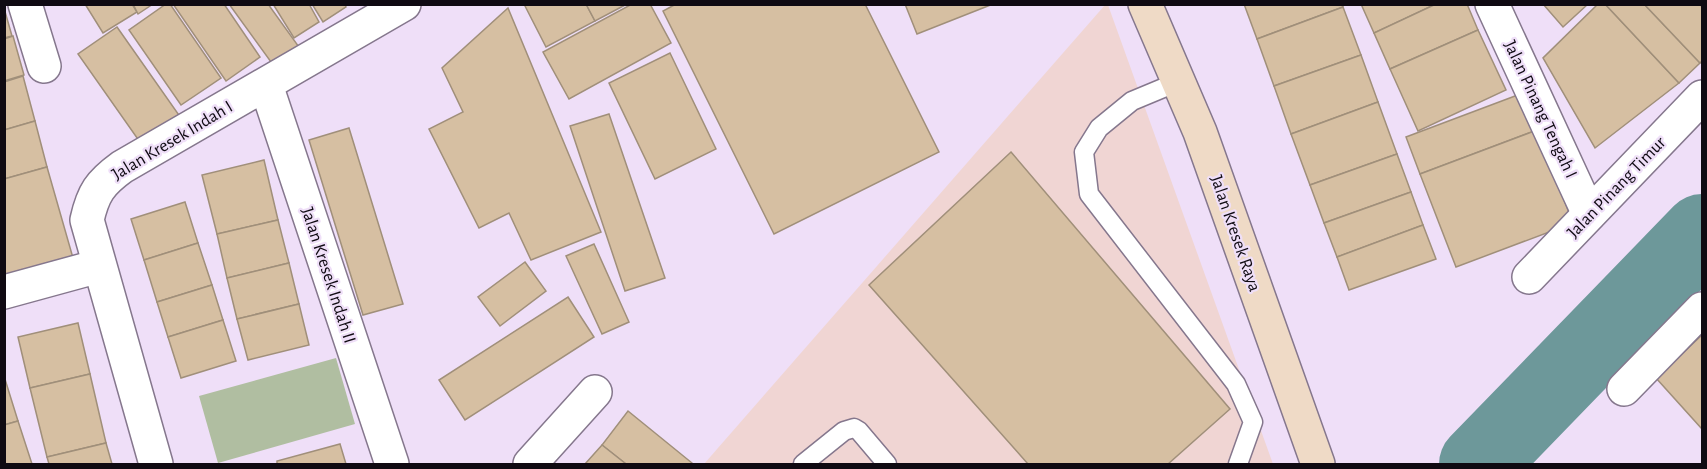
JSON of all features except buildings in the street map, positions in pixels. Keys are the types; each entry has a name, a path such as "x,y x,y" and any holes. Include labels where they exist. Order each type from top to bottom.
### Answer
{"street":[{"path":"25,4 44,66"},
{"name":"Jalan Kresek Indah I","path":"156,465 87,220 92,200 105,180 122,167 404,4"},
{"name":"Jalan Kresek Raya","path":"1145,4 1200,132 1318,465"},
{"name":"Jalan Pinang Tengah I","path":"1492,4 1589,214"},
{"name":"Jalan Kresek Indah II","path":"266,85 392,465"},
{"name":"Jalan Pinang Timur","path":"1529,277 1702,97"},
{"path":"4,292 99,266"},
{"path":"1624,389 1702,309"},
{"path":"530,465 596,392"}],"lane":[{"path":"1180,81 1132,100 1099,128 1084,152 1089,194 1236,384 1253,422 1238,465"},
{"path":"803,465 843,431 854,428 859,430 887,465"}],"shaded area":[{"path":"1105,5 1108,5 1273,464 704,464"}],"green space":[{"path":"336,358 355,424 218,463 199,396"}],"waterway":[{"path":"1478,464 1702,233"}]}
